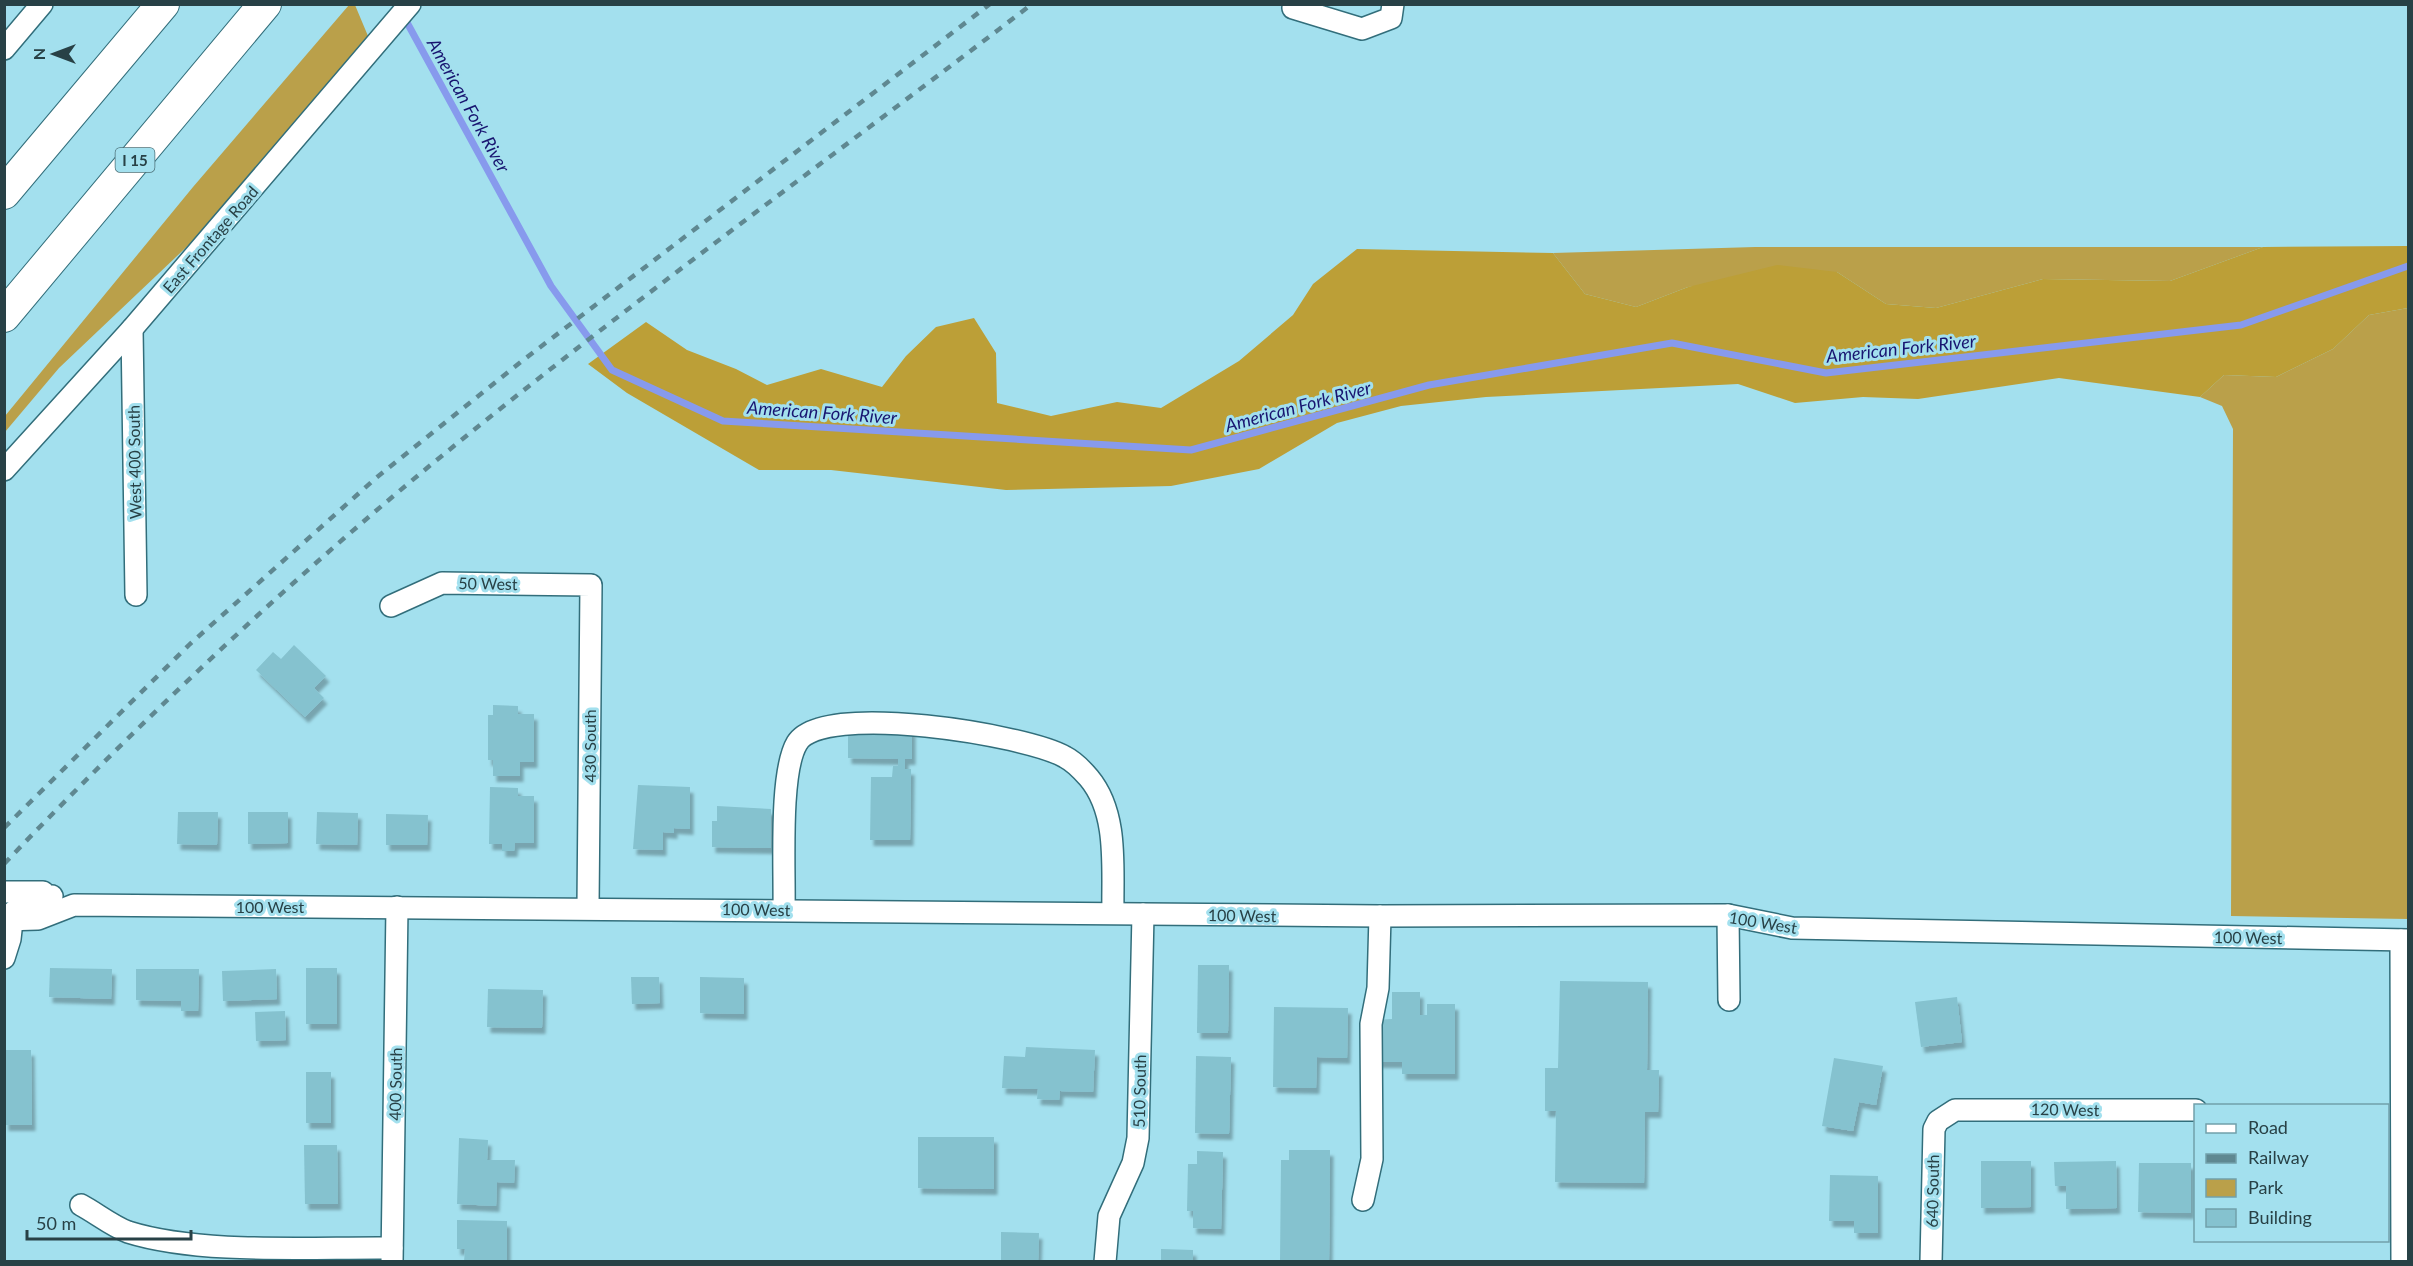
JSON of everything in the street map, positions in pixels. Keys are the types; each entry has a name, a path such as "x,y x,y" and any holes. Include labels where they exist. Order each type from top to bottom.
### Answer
{"highway":[{"path":"4,193 162,4"},
{"name":"I 15","path":"4,316 265,4"}],"street":[{"path":"4,49 42,4"},
{"name":"East Frontage Road","path":"4,470 132,329 410,4"},
{"path":"1293,8 1362,29 1390,18 1393,4"},
{"name":"West 400 South","path":"132,329 136,595"},
{"name":"50 West","path":"391,606 442,583 591,585"},
{"name":"430 South","path":"588,907 591,585"},
{"path":"784,909 786,781 790,757 798,740 815,729 839,724 912,724 1028,743 1065,757 1089,777 1106,806 1110,833 1113,913"},
{"name":"100 West","path":"4,892 42,892 74,905"},
{"path":"4,958 10,939 8,920 13,912 22,905 52,896"},
{"name":"100 West","path":"8,920 38,919 74,905 588,907 1380,916 1728,915 1792,928 2405,940"},
{"name":"400 South","path":"392,1255 397,907"},
{"name":"510 South","path":"1105,1262 1109,1216 1132,1163 1138,1138 1143,914"},
{"path":"1728,915 1729,1000"},
{"path":"1363,1200 1372,1159 1371,1024 1378,988 1380,916"},
{"path":"2402,1262 2399,1112 2405,940"},
{"name":"120 West","path":"1938,1121 1955,1110 1974,1108 2194,1110"},
{"name":"640 South","path":"1931,1262 1933,1147 1934,1129 1938,1121"},
{"path":"81,1204 127,1231 168,1240 392,1255"}],"green space":[{"path":"349,5 355,5 368,36 196,238 59,368 5,432 5,416 193,187"},
{"path":"1755,247 2263,247 2170,281 2043,279 1936,308 1886,304 1837,272 1688,287 1636,307 1585,294 1553,253"},
{"path":"2408,308 2408,919 2231,916 2233,429 2222,406 2200,397 2224,375 2276,377 2333,349 2369,315"}],"shaded area":[{"path":"2408,246 2408,308 2369,315 2333,349 2276,377 2224,375 2200,397 2059,378 1918,399 1863,397 1795,403 1738,384 1486,397 1401,406 1337,423 1259,469 1171,486 1006,490 831,470 759,470 627,393 588,364 646,322 687,350 736,369 767,385 821,369 882,387 906,356 936,327 974,318 996,353 997,403 1051,416 1117,402 1161,408 1239,361 1293,315 1313,284 1357,249 1553,253 1585,294 1636,307 1688,287 1777,265 1837,272 1886,304 1936,308 2043,279 2170,281 2263,247"}],"building":[{"path":"294,645 326,676 314,688 324,698 305,717 256,670 273,652 281,659"},
{"path":"493,705 518,706 518,714 534,714 534,762 520,762 520,776 493,776 493,760 488,760 488,715 493,715"},
{"path":"848,725 912,726 912,759 905,759 905,769 911,769 910,840 870,840 871,777 892,777 893,766 898,766 898,759 848,758"},
{"path":"638,785 690,787 690,829 674,828 674,833 663,832 663,850 633,849"},
{"path":"490,787 518,788 518,796 534,796 534,843 515,843 514,851 502,851 502,844 489,844"},
{"path":"717,806 771,809 771,848 712,847 712,821 717,821"},
{"path":"178,812 218,812 217,845 177,844"},
{"path":"248,812 288,812 288,843 248,844"},
{"path":"317,812 358,813 357,845 316,844"},
{"path":"386,814 428,815 427,845 386,845"},
{"path":"1198,965 1229,965 1228,1033 1197,1033"},
{"path":"50,968 112,969 111,999 49,997"},
{"path":"306,968 337,968 337,1024 306,1024"},
{"path":"136,969 199,969 198,1011 181,1011 181,1001 136,1000"},
{"path":"276,969 277,999 223,1001 222,971"},
{"path":"631,977 659,977 660,1003 632,1004"},
{"path":"700,977 744,978 744,1014 700,1013"},
{"path":"1560,981 1648,982 1647,1070 1659,1070 1658,1112 1645,1112 1644,1183 1555,1182 1556,1111 1545,1111 1545,1068 1558,1068"},
{"path":"488,989 543,990 542,1028 487,1027"},
{"path":"1392,992 1420,992 1420,1015 1427,1015 1427,1004 1455,1004 1455,1074 1402,1074 1402,1062 1375,1062 1375,1020 1392,1019"},
{"path":"1957,997 1962,1042 1921,1047 1915,1002"},
{"path":"1274,1007 1348,1008 1347,1058 1317,1057 1316,1088 1273,1087"},
{"path":"285,1011 286,1040 256,1041 255,1012"},
{"path":"1026,1047 1095,1050 1093,1092 1060,1091 1059,1100 1037,1099 1038,1089 1002,1088 1004,1056 1025,1057"},
{"path":"5,1050 31,1050 32,1125 5,1125"},
{"path":"1196,1056 1231,1057 1229,1134 1195,1133"},
{"path":"1834,1058 1883,1066 1876,1105 1859,1102 1853,1131 1822,1126"},
{"path":"306,1072 331,1072 331,1123 306,1123"},
{"path":"918,1137 994,1137 994,1189 918,1188"},
{"path":"459,1138 488,1140 487,1160 515,1160 514,1183 497,1182 496,1206 457,1204"},
{"path":"304,1145 337,1145 338,1204 305,1204"},
{"path":"1289,1150 1330,1150 1329,1262 1280,1262 1281,1160 1289,1160"},
{"path":"1197,1151 1223,1152 1221,1229 1193,1228 1193,1211 1187,1211 1188,1164 1197,1164"},
{"path":"1981,1161 2031,1161 2031,1207 1981,1208"},
{"path":"2116,1161 2117,1208 2066,1209 2066,1186 2055,1186 2054,1162"},
{"path":"2139,1163 2191,1163 2191,1213 2138,1212"},
{"path":"1830,1175 1878,1176 1878,1233 1854,1233 1854,1221 1829,1221"},
{"path":"457,1220 507,1221 507,1262 464,1262 465,1249 457,1249"},
{"path":"1001,1232 1039,1233 1038,1262 1001,1262"},
{"path":"1161,1249 1193,1250 1193,1262 1161,1262"}],"waterway":[{"name":"American Fork River","path":"404,17 551,286 612,370 723,421 1191,450 1429,385 1672,343 1826,373 2241,325 2408,266"}],"railway":[{"path":"4,828 190,644 376,478 522,361 990,4"},
{"path":"4,864 106,760 263,610 427,468 651,291 1032,4"}]}
